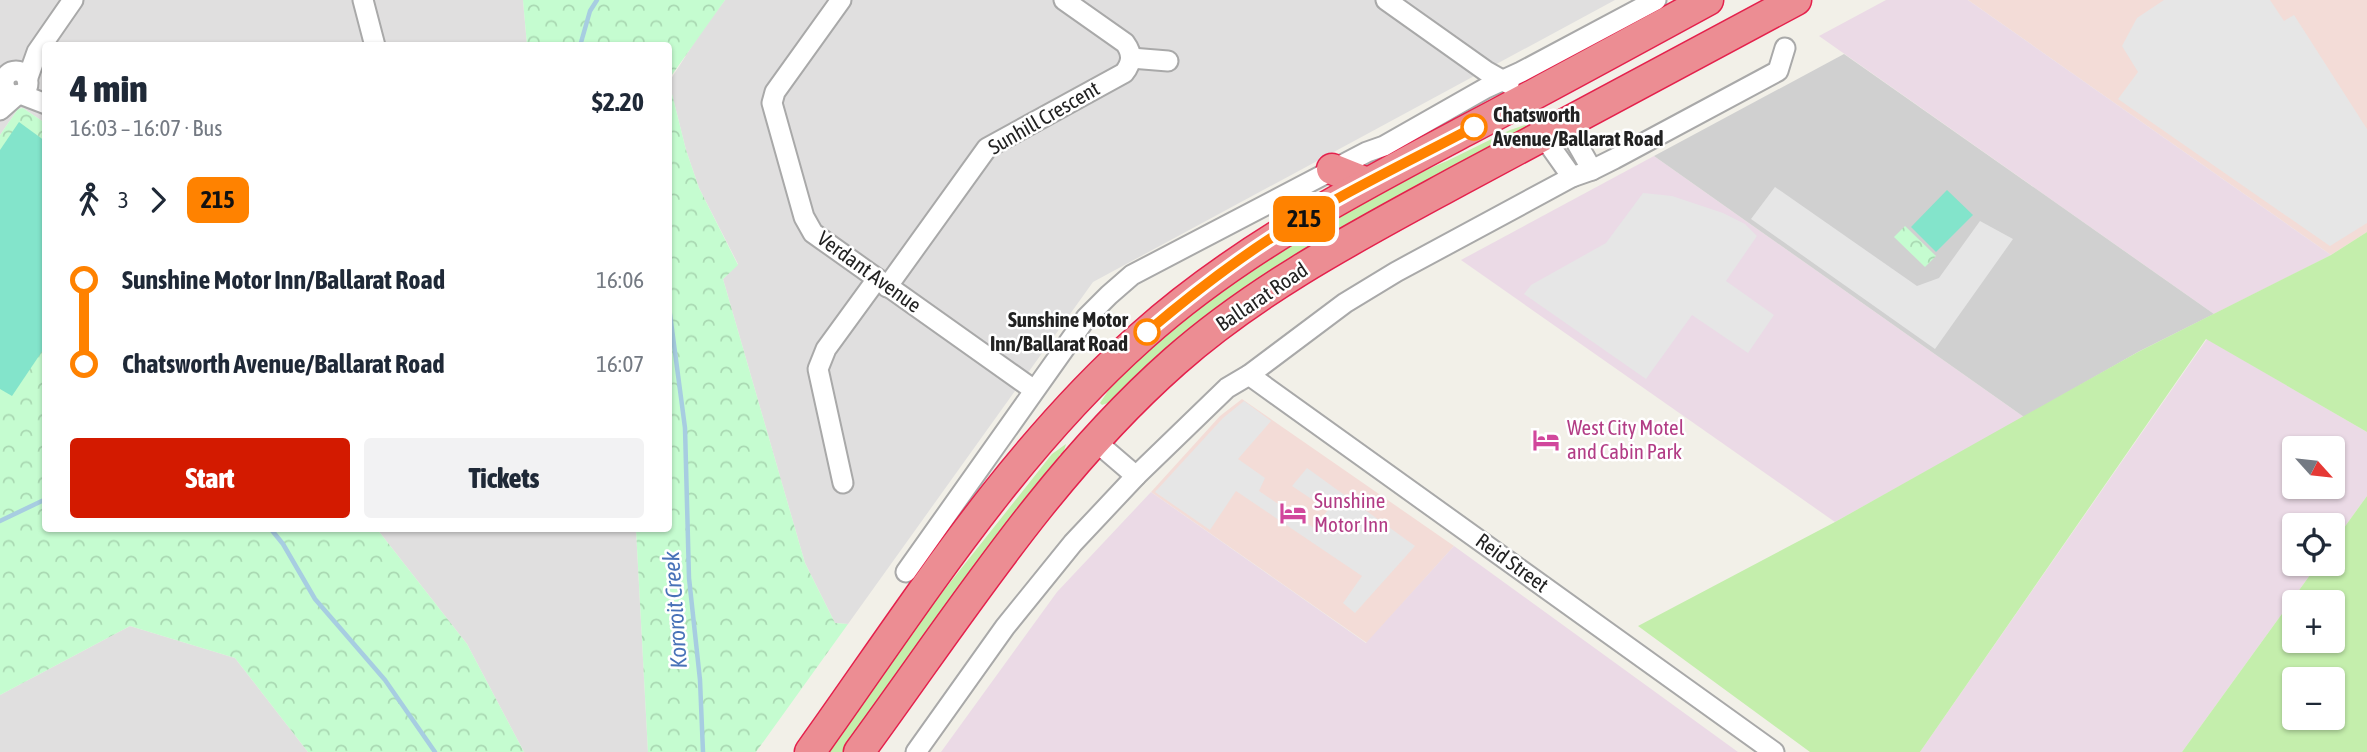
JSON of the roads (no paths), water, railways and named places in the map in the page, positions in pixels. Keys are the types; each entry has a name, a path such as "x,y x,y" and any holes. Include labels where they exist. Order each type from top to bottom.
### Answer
{"highway":[{"name":"Ballarat Road","path":"810,752 999,489 1062,414 1142,335 1186,299 1272,237 1371,181 1505,88 1708,0"},
{"name":"Ballarat Road","path":"859,752 1029,519 1094,440 1177,359 1251,302 1320,258 1796,0"},
{"path":"1505,88 1533,120 1555,130"},
{"path":"1332,170 1371,181 1384,146"},
{"path":"1062,414 1094,440"}],"street":[{"path":"44,42 73,0"},
{"path":"363,0 374,42"},
{"name":"Verdant Avenue","path":"841,0 775,92 772,103 804,217 813,233 1034,390"},
{"path":"1064,0 1125,43 1131,58 1168,61"},
{"path":"1386,0 1505,88"},
{"name":"Ballarat Road","path":"906,572 1086,318 1132,275 1367,152 1505,88 1521,72 1656,0"},
{"path":"0,110 12,83 42,45"},
{"path":"916,752 1004,627 1073,543 1136,476 1227,388 1250,375 1345,303 1396,272 1777,71 1785,48"},
{"name":"Sunhill Crescent","path":"843,483 818,369 826,349 882,283 987,148 1124,73 1131,58"},
{"path":"12,83 42,101"},
{"path":"1555,130 1592,170"},
{"path":"1555,130 1572,177"},
{"name":"Reid Street","path":"1250,375 1774,752"},
{"path":"1094,440 1136,476"}],"waterway":[{"name":"Kororoit Creek","path":"581,42 590,11 597,0"},
{"name":"Kororoit Creek","path":"672,329 685,428 689,578 700,680 703,752"},
{"name":"Kororoit Creek","path":"0,521 42,501"},
{"name":"Kororoit Creek","path":"273,532 315,599 385,680 435,752"}],"place":[{"name":"Chatsworth Avenue/Ballarat Road","path":"1474,127"},
{"name":"Sunshine Motor Inn/Ballarat Road","path":"1147,332"},
{"name":"West City Motel and Cabin Park","path":"1546,440"},
{"name":"Sunshine Motor Inn","path":"1293,513"}]}
